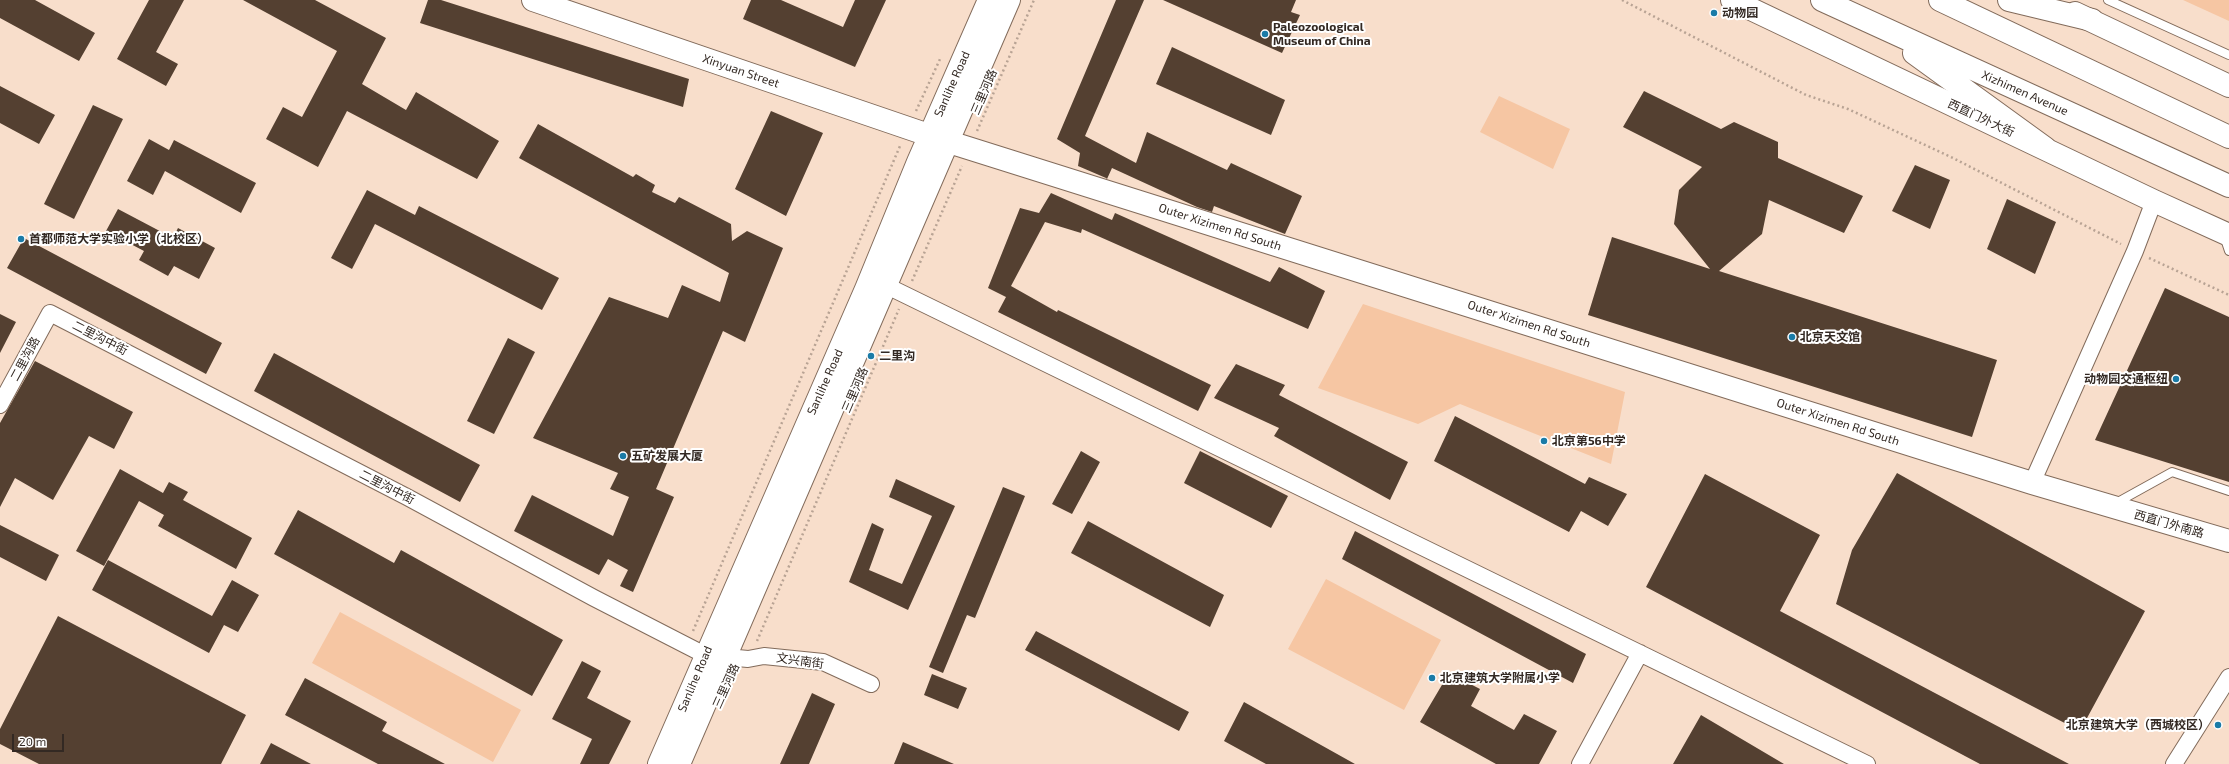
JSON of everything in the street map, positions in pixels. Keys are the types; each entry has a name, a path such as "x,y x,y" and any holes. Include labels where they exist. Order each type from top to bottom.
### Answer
{"main road":[{"name":"Xinyuan Street","path":"533,0 940,138"},
{"name":"Sanlihe Road","path":"679,764 706,653 896,290 940,138 989,0"},
{"name":"Sanlihe Road","path":"659,764 706,653 866,289 1009,0"},
{"name":"西直门外大街","path":"1732,0 2045,148 2154,201 2227,239"},
{"name":"Xizhimen Avenue","path":"1822,0 1876,26 2229,186"},
{"path":"1940,0 2229,137"},
{"path":"2009,0 2092,20"},
{"path":"2044,0 2092,20 2229,86"},
{"path":"1876,26 2045,148"},
{"name":"Outer Xizimen Rd South","path":"940,138 2110,507"},
{"name":"西直门外南路","path":"2110,507 2229,541"}],"street":[{"path":"2032,483 2135,251 2154,201"},
{"path":"896,290 1867,764"},
{"name":"二里沟中街","path":"50,313 407,497 594,598 706,653"},
{"name":"二里沟路","path":"0,405 50,313"},
{"name":"文兴南街","path":"706,653 748,659 764,656 823,662 871,684"},
{"path":"1580,764 1640,653"},
{"path":"2174,764 2229,677"}],"lane":[{"path":"2108,0 2229,55"},
{"path":"2110,507 2172,472 2229,491"}],"path":[{"name":"三里河路","path":"748,659 896,290 970,148 1034,0"},
{"path":"1622,0 1806,95 1848,109 1953,158 2135,251 2229,295"},
{"path":"706,653 908,128 944,50"}],"shaded area":[{"path":"2183,0 2229,0 2229,21"},
{"path":"1499,96 1570,129 1553,169 1480,132"},
{"path":"1363,304 1625,392 1611,464 1460,404 1418,424 1318,388"},
{"path":"1326,579 1441,640 1404,710 1288,649"},
{"path":"340,612 521,710 493,762 312,663"}],"building":[{"path":"0,0 35,0 95,33 79,61 0,18"},
{"path":"149,0 184,0 156,52 178,64 166,86 117,59"},
{"path":"243,0 315,0 386,38 362,84 406,110 416,92 499,141 477,179 347,111 318,167 266,139 283,107 302,117 337,51"},
{"path":"428,0 441,0 689,79 683,107 420,23"},
{"path":"751,0 781,0 843,27 855,0 886,0 855,67 743,19"},
{"path":"1116,0 1144,0 1085,136 1136,163 1147,132 1227,170 1231,163 1302,196 1285,234 1214,206 1212,212 1197,207 1112,168 1107,179 1078,166 1080,153 1057,139"},
{"name":"Paleozoological Museum of China","path":"1163,0 1296,0 1291,12 1300,15 1282,53"},
{"path":"1172,47 1285,100 1271,135 1156,84"},
{"path":"0,86 55,115 39,144 0,123"},
{"name":"北京天文馆","path":"1644,91 1721,129 1734,122 1778,142 1778,158 1863,196 1844,233 1769,200 1762,234 1719,271 1997,360 1972,437 1588,315 1612,237 1710,269 1674,224 1679,190 1702,167 1623,127"},
{"path":"93,105 123,119 74,219 44,204"},
{"path":"771,111 823,133 786,216 735,189"},
{"name":"五矿发展大厦","path":"538,124 633,177 636,174 655,185 652,192 675,203 679,197 731,224 732,241 747,231 783,248 745,342 723,331 656,489 674,497 633,592 620,586 628,570 608,559 599,575 514,531 532,495 613,536 629,497 610,489 618,473 533,438 609,297 668,318 682,285 720,302 729,273 519,158"},
{"path":"149,139 169,150 174,140 256,183 241,213 165,171 153,195 127,181"},
{"path":"1915,165 1950,180 1930,229 1892,211"},
{"path":"367,190 415,215 419,206 559,278 542,310 375,224 352,269 331,258"},
{"path":"1051,193 1112,220 1115,213 1270,282 1279,267 1325,291 1308,329 1082,229 1081,233 1045,222 1011,286 1057,312 1058,310 1211,385 1198,411 998,312 1006,297 988,288 1020,208 1039,213"},
{"path":"2007,199 2056,222 2035,274 1987,249"},
{"path":"118,209 173,238 178,228 215,248 199,279 174,266 168,276 139,260 144,251 106,231"},
{"path":"24,238 222,343 206,374 7,268"},
{"name":"动物园交通枢纽","path":"2165,288 2229,317 2229,482 2095,440"},
{"path":"0,314 16,322 0,353"},
{"path":"508,338 535,352 494,434 467,421"},
{"path":"274,353 480,465 460,502 254,391"},
{"path":"35,361 133,412 114,449 89,436 53,500 15,478 0,507 0,423"},
{"path":"1236,364 1285,385 1279,395 1408,462 1390,500 1274,436 1279,428 1214,398"},
{"path":"1455,416 1585,484 1589,477 1627,494 1608,526 1581,511 1569,532 1434,461"},
{"path":"1081,451 1100,462 1072,514 1052,504"},
{"path":"1200,451 1288,496 1271,528 1184,483"},
{"path":"120,469 163,493 169,482 188,492 183,500 252,538 236,569 158,526 164,515 139,501 104,566 76,551"},
{"path":"1897,473 2145,611 2080,731 1836,604 1852,550"},
{"path":"1705,474 1820,535 1780,611 2069,764 1980,764 1646,587"},
{"path":"896,479 955,506 908,610 849,582 872,523 884,529 869,570 902,584 932,516 889,497"},
{"path":"1003,487 1025,496 975,618 967,615 943,673 929,667"},
{"path":"298,510 394,563 401,550 563,640 532,696 274,554"},
{"path":"1088,521 1224,595 1210,627 1071,553"},
{"path":"0,525 59,555 46,581 0,557"},
{"path":"1355,531 1586,654 1573,683 1342,559"},
{"path":"108,560 212,616 232,580 259,595 238,632 224,625 209,653 92,590"},
{"path":"58,616 246,715 221,764 39,764 0,744 0,729"},
{"path":"1036,631 1189,712 1179,731 1025,650"},
{"path":"582,661 601,671 587,698 631,721 609,764 580,764 592,739 552,719"},
{"path":"1449,673 1480,689 1471,706 1514,730 1524,714 1557,731 1539,764 1496,764 1420,722"},
{"path":"932,674 967,688 958,709 924,695"},
{"path":"305,678 387,722 382,731 445,764 378,764 285,715"},
{"path":"812,693 835,704 809,764 780,764"},
{"path":"1244,702 1355,764 1266,764 1224,741"},
{"path":"1701,715 1784,764 1673,764"},
{"path":"903,742 954,764 894,764"},
{"path":"271,743 311,764 260,764"}],"place":[{"name":"动物园","path":"1714,13"},
{"name":"Paleozoological Museum of China","path":"1265,34"},
{"name":"首都师范大学实验小学（北校区）","path":"21,239"},
{"name":"北京天文馆","path":"1792,337"},
{"name":"二里沟","path":"871,356"},
{"name":"动物园交通枢纽","path":"2176,379"},
{"name":"北京第56中学","path":"1544,441"},
{"name":"五矿发展大厦","path":"623,456"},
{"name":"北京建筑大学附属小学","path":"1432,678"},
{"name":"北京建筑大学（西城校区）","path":"2218,725"}]}
